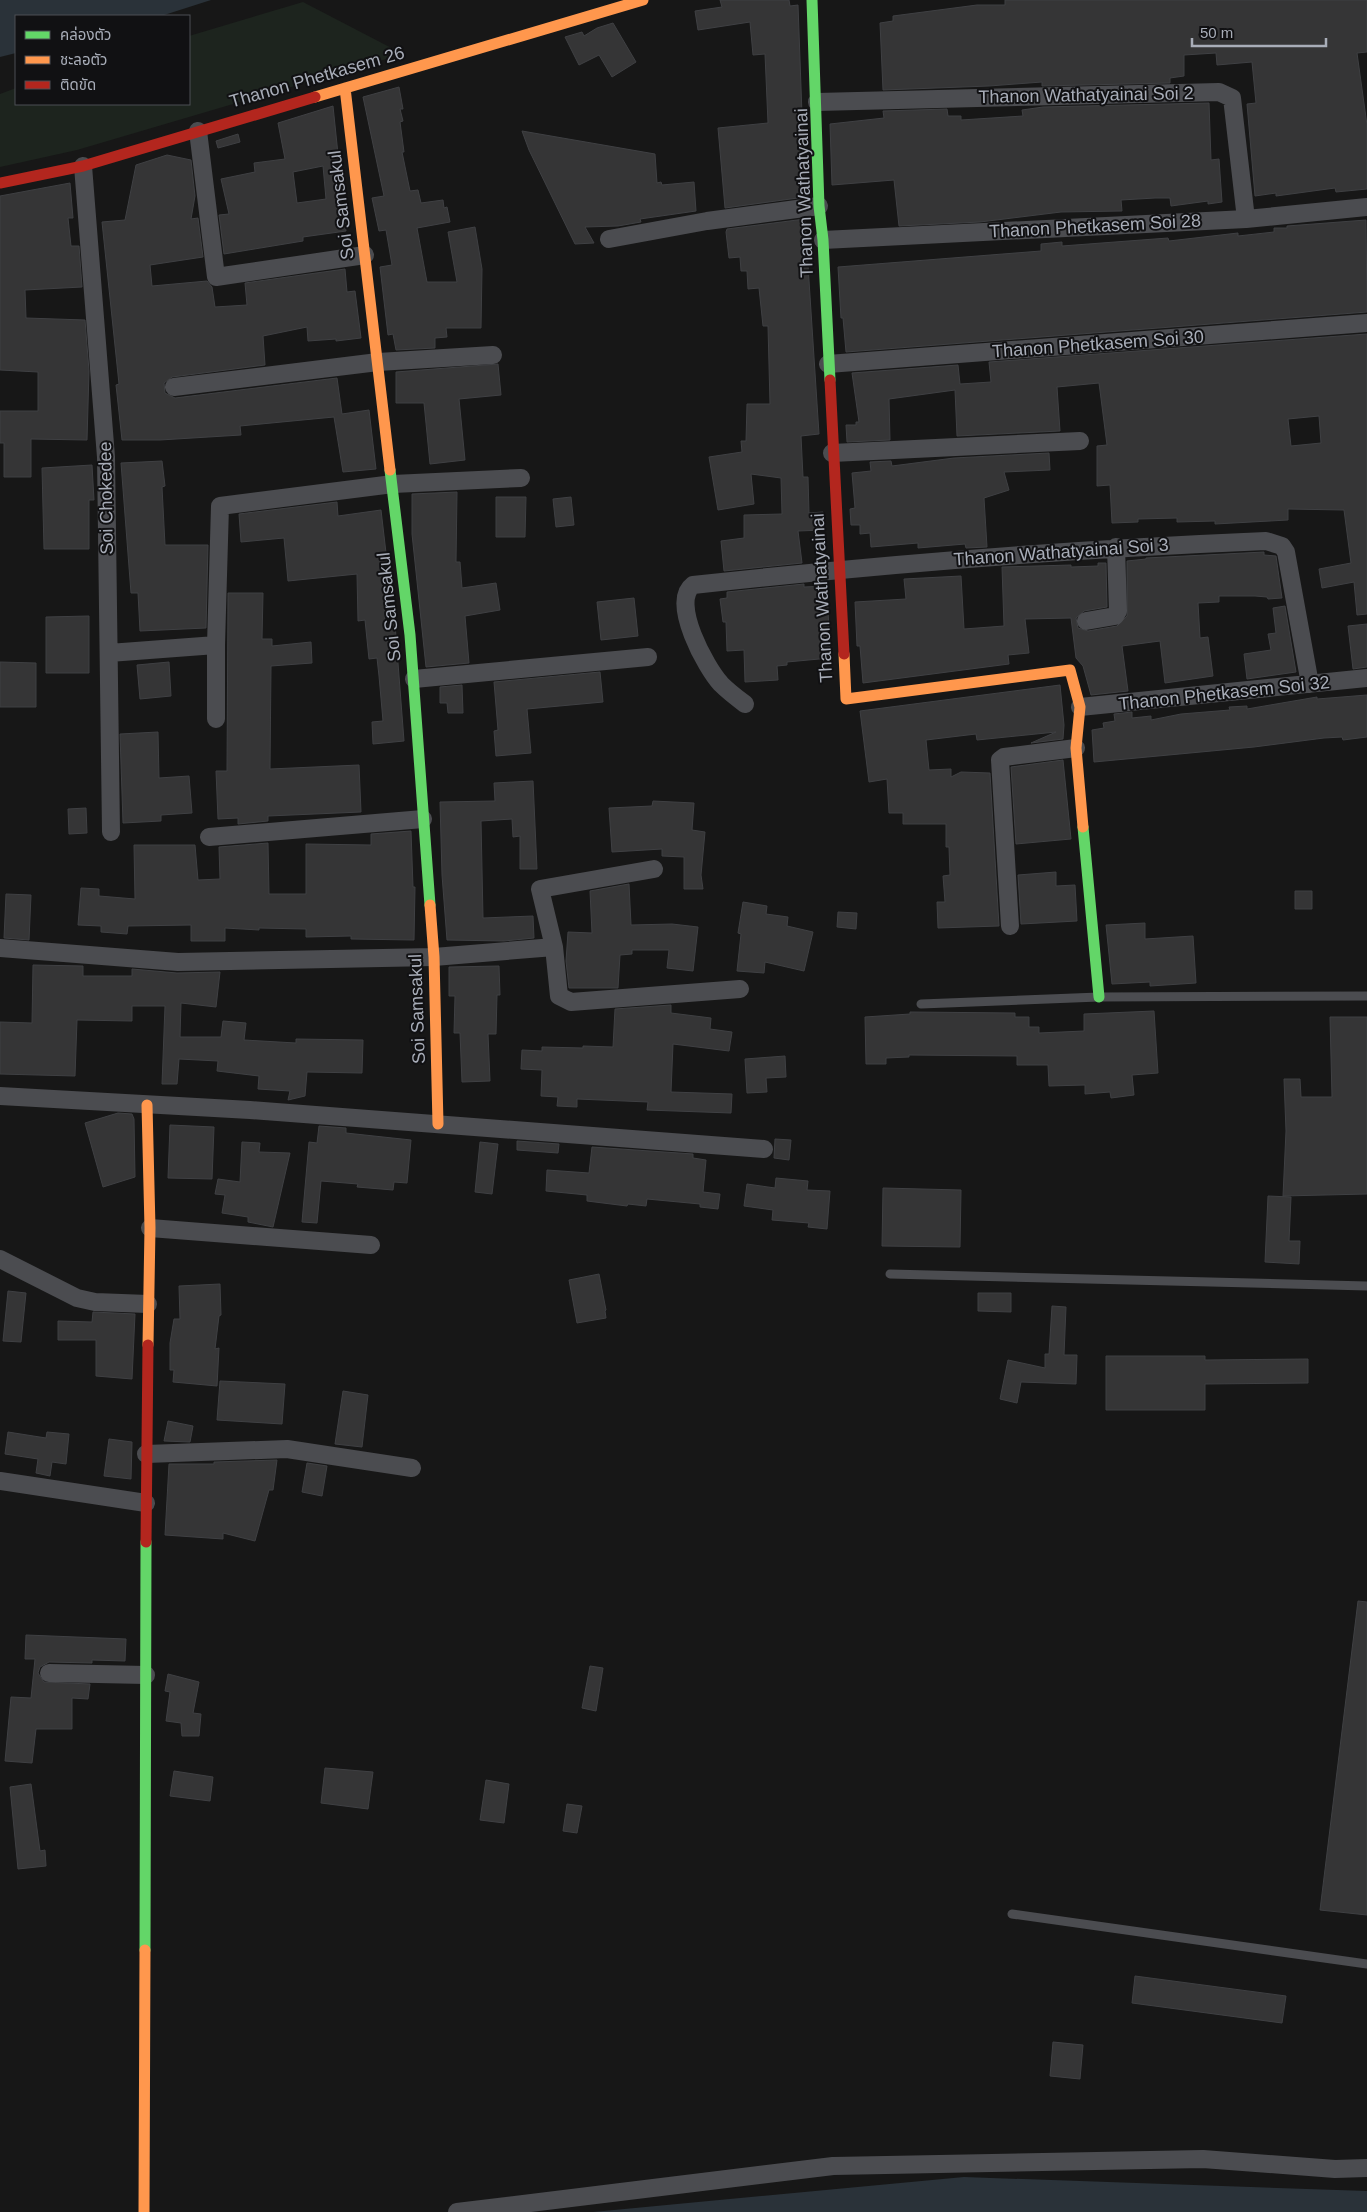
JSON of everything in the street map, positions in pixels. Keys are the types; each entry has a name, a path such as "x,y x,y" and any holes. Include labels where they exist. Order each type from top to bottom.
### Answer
{"street":[{"name":"Thanon Phetkasem 26","path":"0,183 82,166 643,0"},
{"name":"Thanon Wathatyainai","path":"812,0 817,102 819,206 823,240 832,453 846,699 1070,670 1080,707 1076,748 1099,997"},
{"name":"Soi Samsakul","path":"344,88 393,484 414,678 434,957 438,1124"},
{"name":"Thanon Wathatyainai Soi 2","path":"817,102 1219,92 1232,98 1246,219"},
{"path":"198,131 216,277 365,255"},
{"name":"Soi Chokedee","path":"82,166 106,457 111,832"},
{"path":"609,239 706,221 819,206"},
{"name":"Thanon Phetkasem Soi 28","path":"823,240 1246,219 1367,207"},
{"name":"Thanon Phetkasem Soi 30","path":"828,364 1367,324"},
{"path":"174,387 378,362 493,355"},
{"path":"832,453 1080,441"},
{"path":"216,719 220,506 393,484 521,478"},
{"name":"Thanon Wathatyainai Soi 3","path":"745,704 721,684 696,647 686,608 686,594 689,588 693,586 838,569 1116,547 1266,540 1282,546 1288,562 1310,684"},
{"path":"1086,621 1115,616 1118,611 1116,547"},
{"path":"109,653 216,645"},
{"path":"414,678 648,658"},
{"name":"Thanon Phetkasem Soi 32","path":"1080,707 1367,678"},
{"path":"1010,926 1000,760 1004,757 1076,748"},
{"path":"209,837 423,819"},
{"path":"654,869 540,889 554,947 558,996 571,1002 740,989"},
{"path":"0,948 178,962 434,957 554,947"},
{"path":"0,1096 250,1110 764,1149"},
{"path":"144,2212 146,1454 150,1228 147,1105"},
{"path":"150,1228 371,1245"},
{"path":"0,1259 77,1298 95,1302 148,1304"},
{"path":"146,1454 287,1449 412,1468"},
{"path":"0,1480 146,1503"},
{"path":"49,1674 146,1675"},
{"path":"457,2212 833,2166 1203,2159 1336,2169 1367,2168"}],"lane":[{"path":"921,1004 1099,997 1367,996"},
{"path":"890,1274 1367,1286"},
{"path":"1012,1914 1367,1964"}],"shaded area":[{"path":"0,0 211,0 164,15 15,15 15,53 0,57"},
{"path":"303,2 403,54 77,150 0,167 0,94 15,88 15,105 190,105 190,36"},
{"path":"964,2177 1367,2191 1367,2212 593,2212"}],"building":[{"path":"720,0 789,0 790,6 798,5 805,197 725,208 718,128 768,123 765,54 753,55 750,22 698,30 695,11 722,7"},
{"path":"1005,0 1367,0 1367,52 1357,53 1367,125 1367,189 1336,192 1335,188 1276,196 1276,193 1255,196 1247,104 1256,103 1252,62 1217,65 1216,53 1184,55 1184,76 1170,78 1170,83 1042,86 1042,82 883,90 880,23 893,21 893,16 977,5 1005,5"},
{"path":"613,23 636,62 612,77 599,55 579,65 565,37 582,32 584,36 597,28"},
{"path":"399,87 403,109 400,109 403,121 400,122 404,152 402,152 410,191 418,190 421,203 443,200 444,208 447,207 450,222 417,228 427,282 457,282 448,232 475,227 482,269 481,328 446,328 447,337 435,338 435,348 396,350 393,334 388,335 380,267 392,265 386,230 379,231 372,198 384,196 363,97"},
{"path":"1209,103 1211,160 1219,159 1222,202 1208,204 1208,201 1171,206 1170,198 1121,200 1122,211 1061,212 980,222 899,226 894,180 832,185 830,124 884,118 883,111 947,109 948,116 961,116 961,120 1023,116 1022,110 1043,107"},
{"path":"333,106 346,231 303,237 303,241 224,254 219,215 229,214 221,179 255,172 254,163 285,159 278,123","holes":["323,166 326,199 297,203 293,172"]},
{"path":"522,131 655,154 657,183 661,182 662,185 694,182 696,211 640,219 641,222 618,226 585,227 594,243 575,244 529,150"},
{"path":"238,134 240,142 218,148 216,141"},
{"path":"167,155 191,160 195,196 191,219 198,218 203,257 150,265 152,286 207,281 212,287 215,307 247,305 245,283 345,269 347,292 355,291 361,338 336,341 336,339 308,341 307,327 263,336 265,365 172,377 164,383 165,393 175,398 337,378 342,414 369,410 376,469 343,472 334,417 240,426 241,435 160,440 122,440 116,385 119,384 102,222 125,220 136,165"},
{"path":"70,183 73,218 68,218 71,246 79,246 82,287 25,290 26,318 85,320 89,371 87,440 31,439 31,477 4,477 4,443 0,443 0,411 38,411 38,372 0,370 0,196"},
{"path":"805,219 819,434 801,436 803,477 808,477 809,513 823,512 824,530 798,531 802,563 724,571 721,541 744,538 744,515 782,514 781,478 751,474 754,504 718,510 709,457 742,452 741,441 746,441 747,404 770,404 768,326 763,326 759,288 748,289 747,271 741,271 740,257 729,258 726,232 727,229"},
{"path":"1366,220 1367,312 846,352 843,318 841,318 838,267 1041,251 1041,244 1062,242 1062,246 1168,238 1169,241 1238,233 1238,236 1274,232 1274,228 1287,228 1287,226"},
{"path":"1367,334 1367,614 1357,615 1354,582 1322,588 1319,569 1351,563 1344,510 1288,509 1288,520 1215,524 1215,521 1177,522 1177,518 1138,519 1138,522 1112,523 1110,485 1097,486 1097,446 1107,445 1099,383 1057,387 1060,431 957,436 955,390 889,399 890,440 847,442 846,425 856,425 856,422 859,422 852,373 958,365 960,384 991,382 989,362","holes":["1319,416 1321,443 1291,446 1288,419"]},
{"path":"498,364 501,395 459,399 465,460 430,464 424,403 396,403 396,372"},
{"path":"1049,453 1050,470 1004,472 1009,490 984,498 987,547 966,548 965,544 918,548 918,543 871,547 870,533 860,534 860,525 851,525 850,509 855,508 852,473 871,471 870,462 891,461 892,466 954,458"},
{"path":"162,461 165,486 162,487 165,545 208,545 206,628 140,631 138,593 131,593 121,463"},
{"path":"92,465 94,500 89,500 89,549 44,549 42,468"},
{"path":"457,492 456,562 460,562 462,588 496,583 500,610 465,616 469,663 426,667 412,534 412,494"},
{"path":"496,497 526,497 525,537 496,537"},
{"path":"571,497 574,525 556,527 553,499"},
{"path":"337,502 338,516 381,510 388,570 384,571 385,625 395,624 404,741 373,744 372,722 383,721 379,676 377,658 369,659 365,620 358,621 357,574 288,581 284,538 241,542 239,514"},
{"path":"1264,552 1264,555 1276,556 1282,598 1219,596 1219,602 1198,603 1200,638 1208,637 1213,676 1165,683 1160,641 1122,646 1128,691 1091,695 1083,666 1076,658 1071,618 1025,619 1029,653 1008,655 1009,664 863,683 860,646 857,646 855,602 906,599 904,579 961,576 964,629 1004,626 1002,567 1098,566 1098,563 1106,563 1107,607 1084,611 1076,618 1078,628 1088,631 1117,626 1127,616 1127,561 1146,558"},
{"path":"804,584 804,587 827,586 830,658 787,662 787,665 777,666 778,680 745,682 744,650 727,651 726,622 723,622 720,599 727,598 727,592"},
{"path":"228,593 263,593 262,639 272,639 272,646 311,642 312,663 271,666 270,769 359,765 361,812 268,816 268,821 238,824 238,818 218,819 216,771 227,771"},
{"path":"634,598 638,636 601,640 597,602"},
{"path":"1285,606 1296,672 1247,679 1244,654 1271,650 1268,634 1276,633 1273,608"},
{"path":"89,616 89,673 46,673 46,617"},
{"path":"1367,624 1367,667 1353,669 1348,626"},
{"path":"0,662 36,663 36,707 0,707"},
{"path":"169,662 171,696 140,699 137,665"},
{"path":"600,672 603,702 527,709 531,753 496,756 494,731 498,730 494,682"},
{"path":"462,685 463,713 448,713 447,703 440,703 440,687"},
{"path":"1060,685 1064,725 1063,739 1031,743 1056,732 977,740 976,734 926,740 929,770 951,769 951,777 961,772 990,773 999,926 938,928 937,902 945,902 943,876 950,875 949,847 946,847 946,824 903,824 903,813 889,813 887,779 869,782 860,711"},
{"path":"1367,695 1367,737 1343,740 1342,737 1324,738 1254,747 1094,762 1092,730 1104,728 1103,723 1115,721 1114,714 1132,712 1132,718 1151,716 1151,720 1181,714 1230,710 1229,707 1247,706 1247,709 1317,697 1317,699"},
{"path":"158,732 159,778 189,776 192,813 161,815 161,821 123,823 120,734"},
{"path":"1063,760 1071,839 1016,844 1011,767"},
{"path":"533,781 537,869 520,869 520,836 513,837 512,819 481,821 483,918 533,916 534,938 504,941 447,940 442,875 440,802 495,801 494,783"},
{"path":"653,801 694,803 692,830 705,832 701,875 703,889 684,889 684,857 662,856 662,849 612,852 609,808 652,806"},
{"path":"86,808 87,833 69,834 68,809"},
{"path":"411,831 413,887 415,887 414,940 351,939 351,936 306,937 306,929 259,928 259,930 225,928 225,941 191,941 191,925 128,926 127,934 101,932 101,926 78,925 81,888 99,889 99,896 135,899 134,845 195,845 198,880 220,879 219,847 268,843 269,894 306,894 306,844 371,845 371,834"},
{"path":"1056,872 1056,886 1075,885 1077,921 1021,924 1018,875"},
{"path":"629,884 631,925 672,924 698,927 693,971 667,968 669,950 632,950 632,954 620,955 618,988 569,988 566,961 568,932 592,933 590,891"},
{"path":"1295,891 1312,891 1312,909 1295,909"},
{"path":"6,894 31,895 29,940 4,938"},
{"path":"743,902 767,906 766,914 788,917 787,926 813,932 804,971 765,962 764,973 737,971 741,934 738,933"},
{"path":"838,912 857,913 856,929 837,927"},
{"path":"1145,923 1145,939 1193,936 1196,983 1150,986 1150,982 1112,984 1106,925"},
{"path":"33,965 83,966 83,976 132,976 132,969 177,973 220,972 216,1007 181,1003 180,1037 221,1037 223,1021 246,1023 244,1040 296,1043 296,1039 363,1040 362,1073 307,1072 305,1096 288,1100 290,1091 258,1089 259,1076 217,1071 218,1061 179,1059 177,1084 162,1084 165,1006 132,1006 132,1021 77,1020 75,1076 0,1074 0,1022 32,1023"},
{"path":"499,966 500,995 497,995 496,1034 488,1034 490,1081 462,1082 460,1033 454,1033 455,996 449,996 449,967"},
{"path":"671,1005 671,1013 711,1018 710,1029 732,1032 729,1051 673,1044 671,1092 732,1094 731,1113 647,1110 648,1102 577,1099 577,1107 557,1106 558,1097 541,1096 542,1070 521,1069 522,1050 542,1051 542,1047 613,1047 615,1009"},
{"path":"1154,1011 1158,1073 1132,1075 1134,1095 1111,1098 1110,1092 1085,1094 1085,1085 1049,1086 1048,1065 1017,1065 1017,1056 909,1055 909,1057 886,1058 886,1064 866,1064 865,1017 910,1014 910,1012 1015,1013 1015,1017 1029,1017 1029,1027 1039,1027 1039,1033 1084,1031 1084,1014"},
{"path":"1330,1017 1367,1017 1367,1194 1283,1196 1286,1131 1284,1079 1300,1079 1301,1097 1332,1097"},
{"path":"785,1056 786,1077 766,1078 767,1092 747,1093 745,1059"},
{"path":"118,1113 132,1114 134,1119 135,1177 103,1187 85,1123"},
{"path":"170,1125 214,1127 212,1179 168,1178"},
{"path":"319,1126 346,1128 346,1133 411,1140 407,1183 394,1182 393,1190 357,1187 358,1184 321,1181 317,1223 302,1222 309,1142 317,1143"},
{"path":"775,1139 791,1140 789,1160 774,1158"},
{"path":"517,1141 559,1144 558,1153 517,1150"},
{"path":"242,1142 260,1143 259,1152 290,1153 273,1227 248,1222 248,1217 222,1213 225,1195 215,1194 218,1179 240,1182"},
{"path":"480,1142 498,1144 492,1194 475,1192"},
{"path":"592,1147 693,1154 693,1158 706,1160 703,1192 720,1194 718,1209 700,1207 700,1204 647,1199 646,1206 628,1204 627,1206 587,1201 587,1195 546,1191 547,1170 589,1173"},
{"path":"776,1178 808,1181 807,1190 830,1191 827,1229 808,1227 809,1223 772,1220 773,1210 744,1206 747,1184 775,1188"},
{"path":"883,1188 961,1190 960,1247 882,1246"},
{"path":"1268,1196 1291,1197 1289,1241 1300,1241 1299,1264 1265,1262"},
{"path":"599,1274 606,1318 577,1323 569,1280"},
{"path":"220,1284 221,1315 219,1316 215,1349 219,1348 217,1386 173,1382 174,1370 170,1370 170,1343 174,1319 180,1319 179,1286"},
{"path":"8,1291 26,1293 21,1342 3,1341"},
{"path":"978,1293 1011,1293 1011,1312 978,1311"},
{"path":"1052,1306 1066,1307 1064,1355 1077,1355 1076,1384 1021,1382 1017,1403 1000,1399 1008,1360 1045,1368 1045,1354 1049,1354"},
{"path":"93,1312 135,1314 132,1379 96,1376 96,1340 58,1340 58,1321 92,1322"},
{"path":"1106,1356 1205,1356 1205,1360 1308,1359 1308,1383 1205,1384 1205,1410 1106,1410"},
{"path":"220,1381 285,1384 282,1424 217,1420"},
{"path":"343,1391 368,1395 362,1447 335,1444"},
{"path":"168,1421 193,1426 190,1442 164,1441"},
{"path":"8,1432 46,1438 47,1432 69,1434 66,1464 52,1462 50,1476 36,1473 38,1459 5,1454"},
{"path":"109,1439 132,1442 131,1479 104,1476"},
{"path":"277,1460 273,1490 269,1490 255,1541 223,1533 223,1539 165,1535 169,1464 214,1464 214,1462"},
{"path":"307,1463 327,1466 322,1496 302,1492"},
{"path":"1358,1601 1367,1602 1367,1915 1320,1910"},
{"path":"26,1635 126,1639 125,1661 92,1660 92,1663 49,1662 40,1667 38,1673 44,1682 90,1684 88,1699 72,1698 72,1729 36,1729 32,1763 5,1761 11,1697 31,1698 35,1659 25,1659"},
{"path":"590,1666 603,1668 596,1711 582,1708"},
{"path":"168,1674 199,1682 193,1713 201,1714 199,1736 182,1736 181,1723 166,1721 170,1692 165,1691"},
{"path":"325,1768 373,1772 368,1809 321,1803"},
{"path":"174,1771 213,1777 210,1801 170,1796"},
{"path":"486,1780 509,1784 504,1823 480,1820"},
{"path":"31,1784 40,1851 45,1850 46,1866 18,1869 10,1787"},
{"path":"567,1804 582,1806 577,1833 563,1831"},
{"path":"1135,1976 1286,1996 1282,2023 1132,2003"},
{"path":"1053,2042 1083,2045 1080,2079 1050,2076"}],"traffic: fast":[{"path":"812,0 819,206 823,240 830,380"},
{"path":"390,470 410,635 430,905"},
{"path":"1083,827 1099,997"},
{"path":"145,1950 146,1542"}],"traffic: slow":[{"path":"315,97 643,0"},
{"path":"345,88 390,470"},
{"path":"844,654 846,699 1070,670 1080,707 1076,748 1083,827"},
{"path":"430,905 434,957 438,1124"},
{"path":"147,1105 150,1228 148,1345"},
{"path":"144,2212 145,1950"}],"traffic: jam":[{"path":"0,183 83,166 315,97"},
{"path":"830,380 844,654"},
{"path":"146,1542 148,1345"}]}
